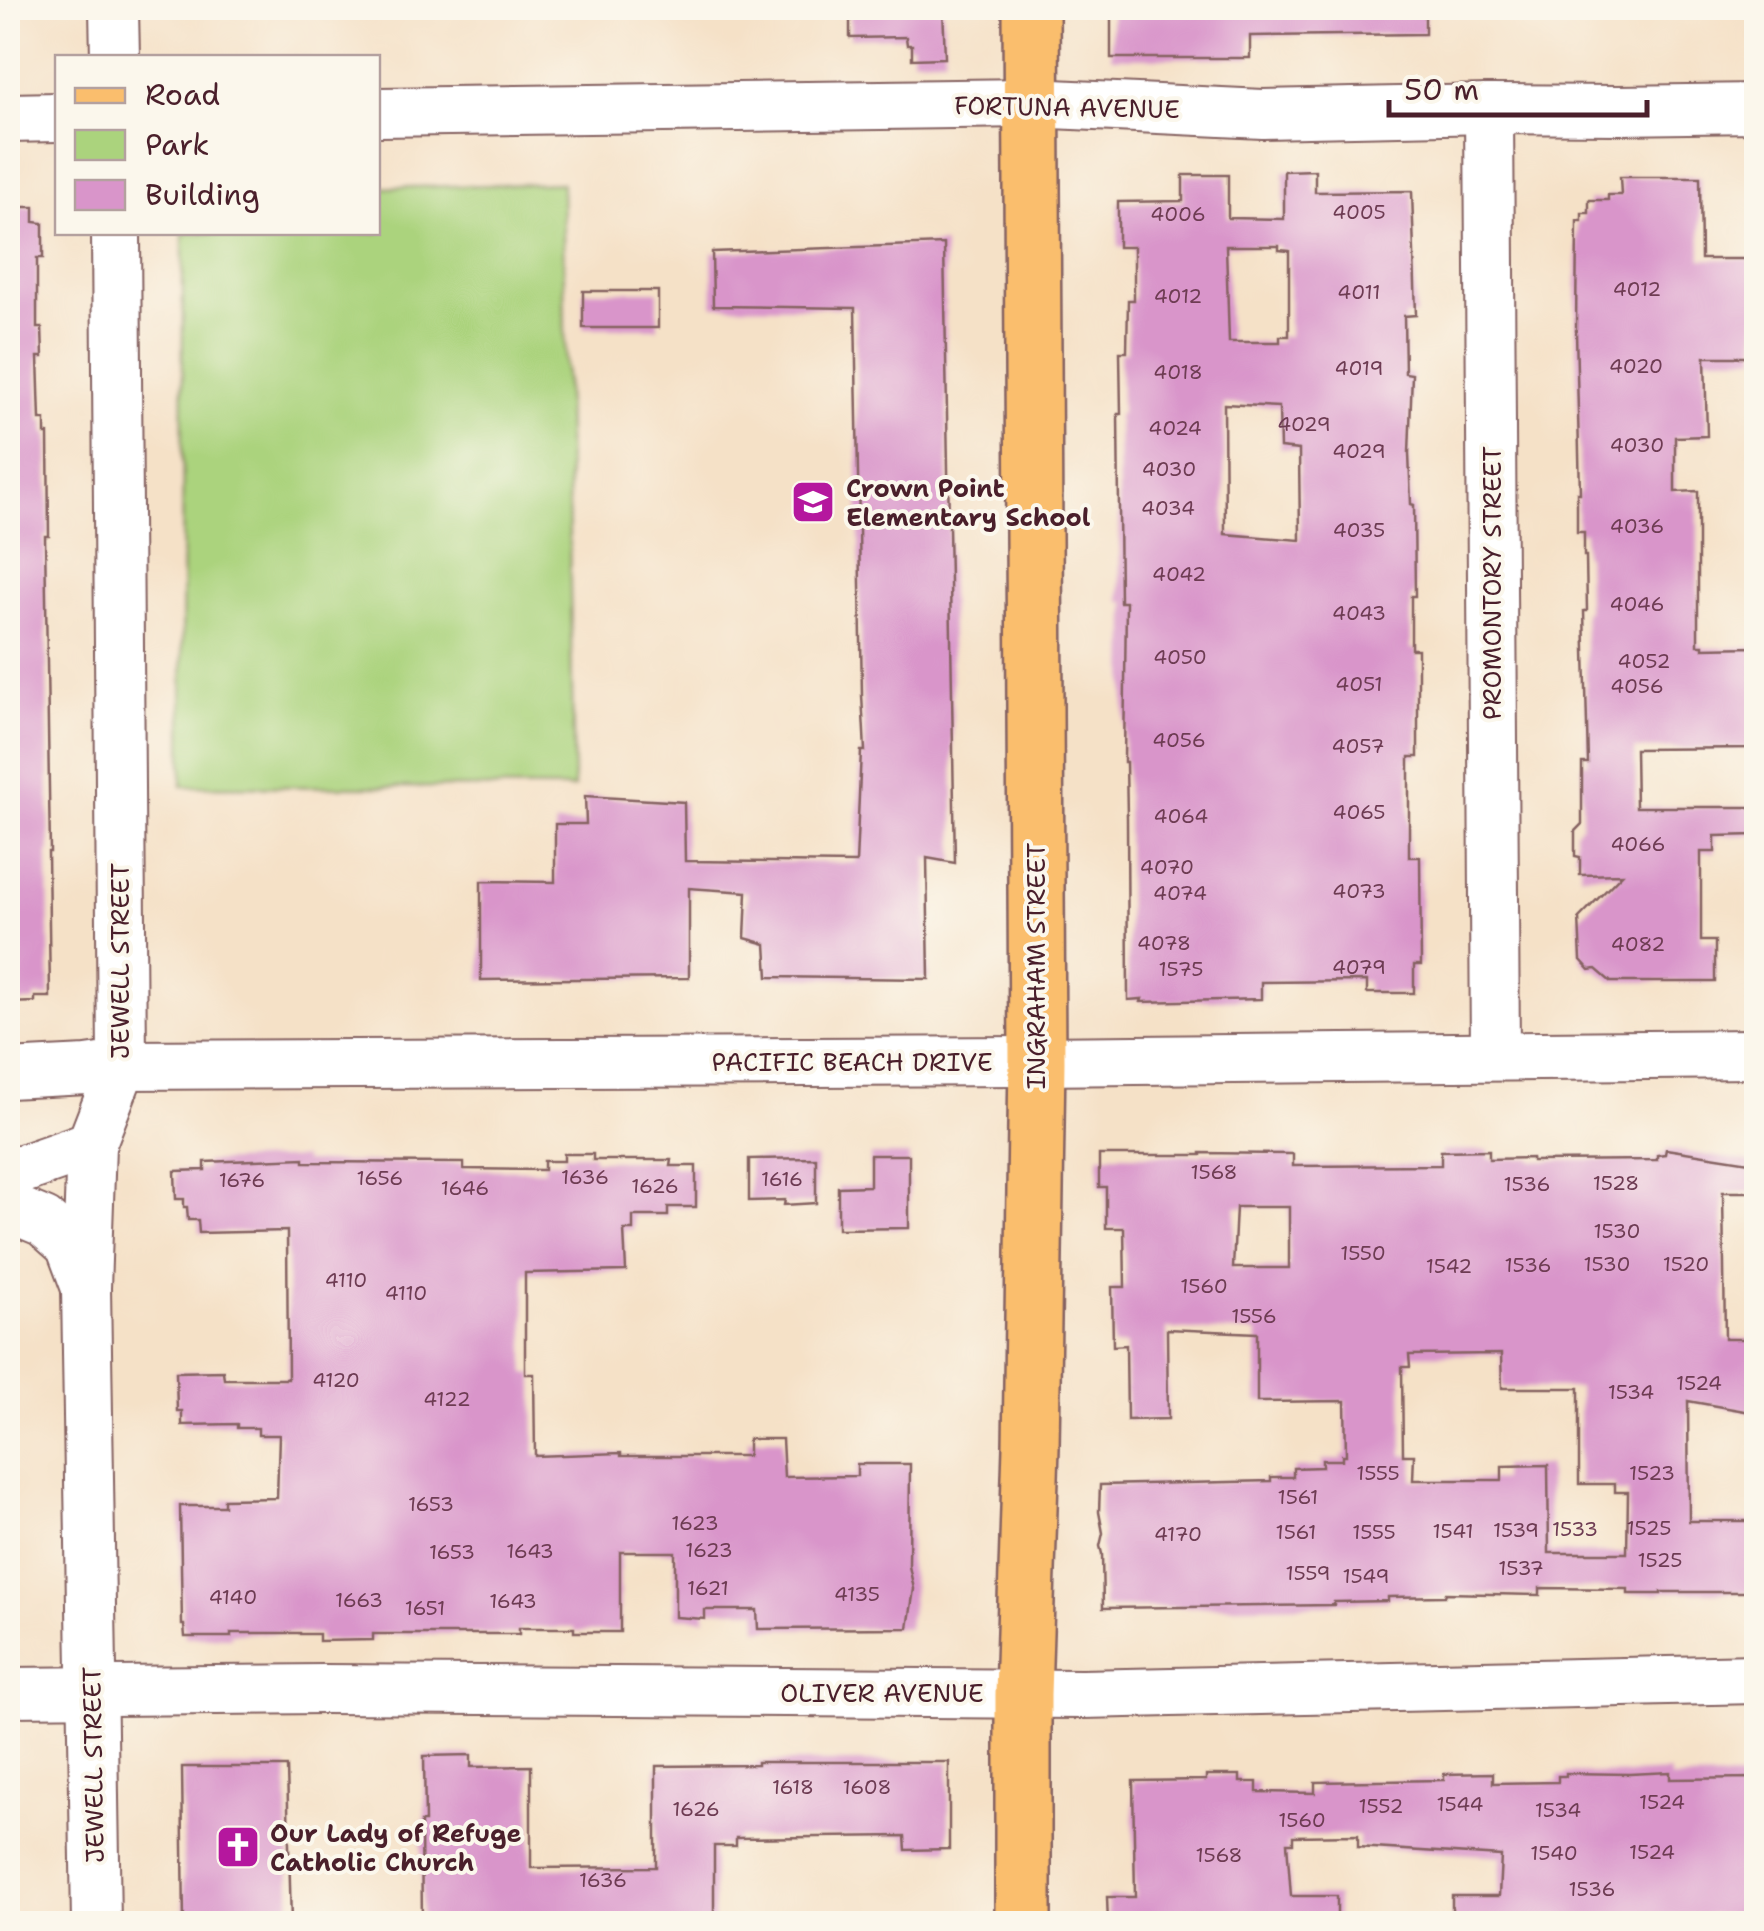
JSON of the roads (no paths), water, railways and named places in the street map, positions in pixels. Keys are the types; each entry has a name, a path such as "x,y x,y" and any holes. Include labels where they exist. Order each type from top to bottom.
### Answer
{"main road":[{"name":"INGRAHAM STREET","path":"1023,1924 1023,1694 1037,1061 1030,8"}],"street":[{"path":"114,8 115,55"},
{"name":"FORTUNA AVENUE","path":"380,112 1032,103 1263,114 1756,108"},
{"name":"PROMONTORY STREET","path":"1489,109 1494,1056"},
{"path":"8,118 55,117"},
{"name":"JEWELL STREET","path":"96,1924 86,1288 91,1144 122,1066 116,235"},
{"name":"PACIFIC BEACH DRIVE","path":"8,1074 122,1066 1756,1054"},
{"path":"8,1174 91,1144"},
{"path":"8,1207 44,1222 70,1245 86,1288"},
{"name":"OLIVER AVENUE","path":"8,1692 1082,1694 1756,1679"}],"place":[{"name":"Crown Point Elementary School","path":"813,502"},
{"name":"Our Lady of Refuge Catholic Church","path":"238,1847"}]}
